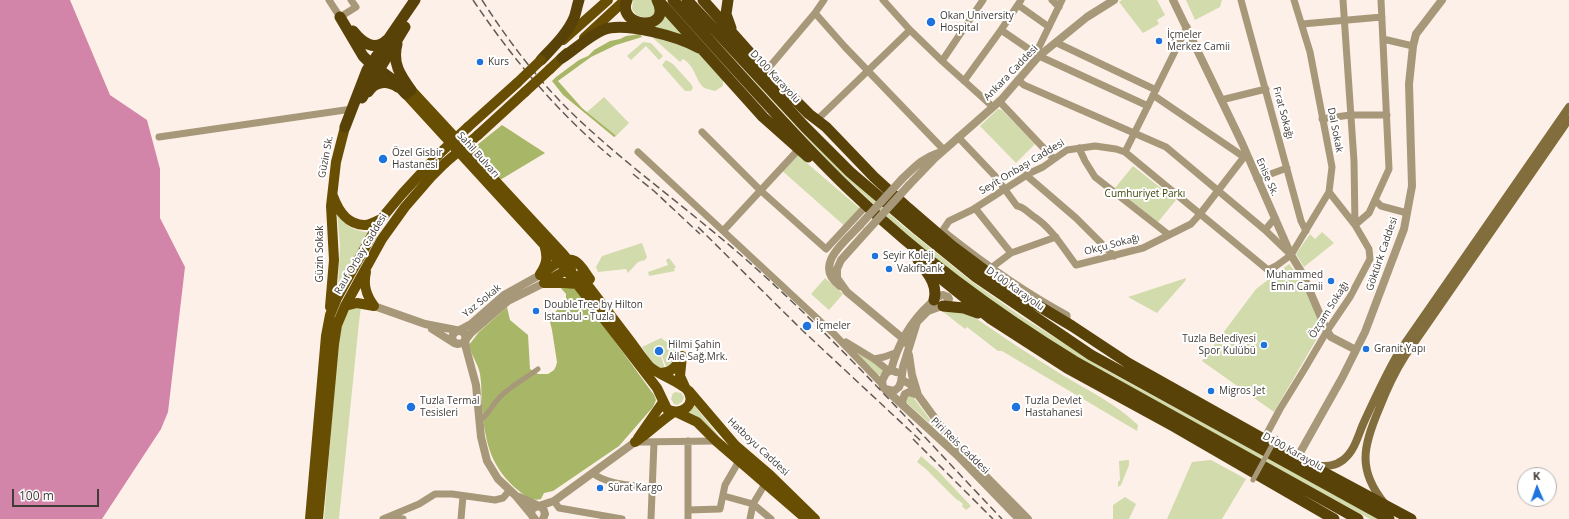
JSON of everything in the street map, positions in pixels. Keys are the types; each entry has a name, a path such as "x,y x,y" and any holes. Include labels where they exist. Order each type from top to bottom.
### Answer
{"highway":[{"path":"408,92 396,66 395,36 415,0"},
{"path":"346,127 377,62 395,36 424,0"},
{"path":"541,60 569,28 575,17 579,0"},
{"path":"626,0 626,8 629,16 643,24 654,22 658,18 660,8 657,0"},
{"path":"657,0 763,117 827,174 854,194"},
{"path":"673,0 794,134 866,206 970,291 1048,345 1074,361 1358,519"},
{"name":"D100 Karayolu","path":"687,0 805,127 850,172 957,262 1014,304 1091,355 1389,519"},
{"path":"703,0 766,71 809,114 846,160 885,202"},
{"path":"728,0 726,14 732,32"},
{"path":"340,17 361,41 367,44 379,44 395,36"},
{"name":"Sahil Bulvarı","path":"340,17 357,47 377,62 393,80 408,92"},
{"path":"562,58 603,30 619,26 636,28 681,41 705,52"},
{"path":"355,107 374,84 381,82 386,82 408,92"},
{"path":"809,114 826,127 908,208 952,246 1007,287 1067,323 1128,363"},
{"path":"885,223 932,280 938,303 964,308 991,320"},
{"path":"912,255 949,287 991,320 1067,368 1176,427 1334,519"},
{"path":"1014,304 1128,363 1297,458 1411,519"}],"main road":[{"name":"Rauf Orbay Caddesi","path":"310,519 326,341 330,315 337,298 381,219 397,199 438,155 608,0"},
{"name":"Rauf Orbay Caddesi","path":"318,519 337,325 345,306 385,235 399,215 431,177 445,163 478,135 626,0"},
{"name":"Sahil Bulvarı","path":"408,92 546,248 563,265"},
{"name":"Sahil Bulvarı","path":"408,92 563,265 574,284 656,387 663,401"},
{"path":"1310,465 1324,466 1335,464 1344,459 1352,451 1363,423 1399,352 1569,107"},
{"path":"1387,506 1374,488 1365,464 1365,454 1368,436 1390,382 1405,356 1569,119"},
{"name":"Güzin Sk.","path":"332,193 336,162 346,127"},
{"path":"332,193 337,208 345,217 355,223 366,225 381,219"},
{"name":"Güzin Sokak","path":"330,315 334,260 331,206 332,193"},
{"path":"542,279 547,261 546,248"},
{"path":"542,279 563,265 575,261 581,266 594,286 608,312"},
{"path":"366,268 364,286 368,297 374,306"},
{"path":"542,279 574,284 580,275 646,362 659,373 684,387"},
{"path":"345,306 357,303 374,306"},
{"path":"636,442 663,418 675,412 680,412 688,407 691,398 684,387 680,376 682,356 673,370 666,373 659,373"},
{"path":"684,387 670,386 667,388 663,396 663,401 667,409 697,422 716,441 806,519"},
{"name":"Hatboyu Caddesi","path":"684,387 735,446 770,475 815,519"},
{"path":"636,442 663,401"}],"street":[{"path":"329,0 340,17 356,7 351,0"},
{"path":"766,71 815,13 824,0"},
{"path":"883,0 910,30 942,61 964,81 996,104 1054,159"},
{"path":"942,61 983,0"},
{"path":"1039,56 1039,47 1061,3 1052,0"},
{"name":"Ankara Caddesi","path":"906,182 996,104 1039,56 1057,43 1087,17 1114,0"},
{"name":"Enise Sk.","path":"1173,0 1187,27 1291,255 1302,273 1330,337 1356,350"},
{"name":"Fırat Sokağı","path":"1241,0 1301,221 1306,231"},
{"name":"Dal Sokak","path":"1291,255 1329,192 1332,167 1310,52 1294,0"},
{"path":"1343,0 1354,162 1355,225"},
{"path":"1355,225 1369,213 1390,169 1382,0"},
{"name":"Göktürk Caddesi","path":"1297,458 1356,350 1404,229 1412,186 1409,84 1413,46 1416,34 1442,0"},
{"path":"964,81 1002,30 1019,2 1049,27"},
{"path":"815,13 868,72 944,150"},
{"path":"1302,24 1382,17"},
{"path":"1018,80 1024,85 1134,134 1166,147 1265,230 1291,255 1268,270 1125,152 1134,134 1148,106 1155,92 1187,27"},
{"path":"809,114 814,118 820,116 868,72 910,30"},
{"path":"1002,30 1039,56 1148,106"},
{"path":"1383,39 1413,46"},
{"path":"1057,43 1155,92 1245,157"},
{"path":"1220,100 1266,89"},
{"path":"159,138 355,107"},
{"path":"1322,119 1350,115 1387,115"},
{"path":"702,132 760,190 826,249 866,206"},
{"path":"958,137 1005,189 1017,206 1022,206 1033,216 1039,219 1056,237 1012,253 991,268 1043,302 1067,315 1067,323"},
{"path":"930,156 938,150 937,143"},
{"name":"Seyit Onbaşı Caddesi","path":"991,268 943,230 949,221 975,208 1067,150 1095,146 1125,152"},
{"path":"1079,148 1095,177 1170,235"},
{"path":"723,231 799,149"},
{"name":"Ankara Caddesi","path":"906,182 920,161 944,150"},
{"path":"638,152 834,334 884,387 891,391 896,390 901,378 912,335 920,317 938,303"},
{"name":"Okçu Sokağı","path":"1056,237 1076,265 1143,248 1191,224 1245,157"},
{"path":"1257,179 1287,168"},
{"path":"1026,175 1076,218 1114,256"},
{"path":"906,182 864,228 838,265 837,278 847,292 903,340 908,350 912,375 918,395"},
{"name":"Özçam Sokağı","path":"1264,439 1280,408 1327,330 1350,296 1370,259 1369,249 1355,225 1329,192"},
{"path":"1375,200 1381,206 1407,214"},
{"path":"975,208 1012,253"},
{"path":"1265,230 1274,218"},
{"name":"Yaz Sokak","path":"458,331 471,324 504,296 542,279"},
{"name":"Yaz Sokak","path":"466,339 508,301 542,279"},
{"path":"884,387 882,378 890,371 896,352 909,327 917,316 938,303"},
{"path":"374,306 425,324 458,331 465,334 466,348 476,385 480,431 484,455 490,468 533,518"},
{"path":"425,324 454,342 461,344 466,339"},
{"path":"887,327 900,331 909,327"},
{"path":"887,327 894,336 896,352"},
{"path":"458,331 454,333 452,337 454,342 469,360"},
{"path":"834,334 890,371 898,373 901,378 910,384 918,395"},
{"path":"874,359 896,352"},
{"path":"482,419 489,413 494,402 502,394 538,369"},
{"name":"Piri Reis Caddesi","path":"884,387 957,455 1020,519"},
{"path":"903,405 902,401 905,394 912,392 918,395"},
{"name":"Piri Reis Caddesi","path":"918,395 953,443 1028,519"},
{"path":"1253,480 1276,438"},
{"path":"688,441 688,519"},
{"path":"533,518 532,510 537,506 554,500 636,442 716,441"},
{"path":"651,519 654,442"},
{"path":"688,510 720,509 724,496 725,485 739,461"},
{"path":"593,473 597,477 609,481 653,488"},
{"path":"750,519 753,504 765,484"},
{"path":"386,518 419,504 435,494 494,500 503,498 512,493"},
{"path":"512,493 543,508 543,518"},
{"path":"461,519 463,496"},
{"path":"724,496 753,504 771,519"},
{"path":"543,518 554,500"},
{"path":"554,500 559,508 622,519"},
{"path":"386,518 403,519"}],"green space":[{"path":"633,0 652,0 655,5 655,15 646,18 636,15 632,9"},
{"path":"679,0 685,0 863,190 903,226 971,281 1019,315 1106,370 1379,519 1370,519 1065,351 964,281 898,227 834,167"},
{"path":"1122,0 1157,0 1165,15 1157,20 1159,24 1143,33 1119,2"},
{"path":"1186,0 1222,0 1220,7 1195,20"},
{"path":"666,12 691,40 646,27"},
{"path":"640,34 642,37 616,45 591,57 558,81 582,108 616,136 614,137 563,95 552,81 579,60 588,56 594,50 610,41 626,36"},
{"path":"653,38 698,51 723,80 723,86 715,91 704,87 687,62 683,59 680,62"},
{"path":"643,42 651,43 663,56 659,60 646,46 631,60 627,56"},
{"path":"666,60 673,64 691,84 693,88 691,91 685,91 662,65"},
{"path":"604,97 629,123 616,136 587,112"},
{"path":"998,109 1002,110 1035,144 1016,163 980,126"},
{"path":"502,125 545,153 500,180 472,149"},
{"path":"794,152 864,212 848,229 779,168"},
{"name":"Cumhuriyet Parkı","path":"1133,166 1176,200 1158,222 1115,188"},
{"path":"337,212 344,222 350,227 370,233 338,287 340,246"},
{"path":"1322,232 1334,243 1304,267 1296,254 1310,234 1315,239"},
{"path":"642,243 647,257 645,260 638,262 628,273 626,269 598,272 596,267 602,256"},
{"path":"669,258 676,267 674,269 675,271 649,276 648,272 668,265 666,260"},
{"name":"Tuzla Belediyesi Spor Kulübü","path":"1289,264 1298,275 1323,328 1274,412 1202,361 1256,289"},
{"path":"825,278 843,294 829,310 811,294"},
{"path":"1186,278 1186,280 1157,313 1128,297"},
{"path":"559,286 574,287 579,292 654,395 656,400 653,407 619,446 553,491 544,493 541,499 535,500 524,495 509,482 496,464 491,454 483,420 480,374 469,345 479,332 507,307 510,320 528,335 530,369 538,374 548,374 554,370 557,362 550,318 566,300 566,294"},
{"path":"361,307 339,519 324,519 339,329 348,308"},
{"path":"942,311 959,311 974,317 1041,362 1102,398 1130,417 1138,425 1137,431 1002,351 998,351 967,327 965,329"},
{"path":"661,338 678,350 674,361 667,369 662,356 665,369 654,364 642,347"},
{"path":"855,351 870,359 884,370 881,375 878,375"},
{"path":"673,393 681,393 684,397 682,402 677,405 674,404 671,399"},
{"path":"909,396 913,397 940,433 906,402 906,398"},
{"path":"694,405 718,435 697,417 688,413"},
{"path":"921,456 938,471 971,506 966,510 962,506 963,504 917,462"},
{"path":"1129,460 1129,465 1121,485 1118,487 1118,482 1120,480 1119,461"},
{"path":"1211,460 1246,479 1222,519 1167,519 1192,462"},
{"path":"1125,497 1136,504 1129,519 1113,519 1113,505"}],"shaded area":[{"path":"0,0 70,0 110,95 147,120 160,169 160,218 185,267 168,412 161,429 102,519 0,519"}],"railway":[{"path":"473,0 503,43 536,83 572,122 611,157"},
{"path":"482,0 526,62 563,105 617,154 742,256 810,319 875,384 1002,519"},
{"path":"633,174 654,191 700,234"},
{"path":"698,227 802,330 921,441"},
{"path":"913,439 993,519"}],"place":[{"name":"Okan University Hospital","path":"931,22"},
{"name":"İçmeler Merkez Camii","path":"1159,41"},
{"name":"Kurs","path":"480,62"},
{"name":"Özel Gisbir Hastanesi","path":"383,159"},
{"name":"Seyir Koleji","path":"875,256"},
{"name":"Vakıfbank","path":"889,269"},
{"name":"Muhammed Emin Camii","path":"1331,281"},
{"name":"DoubleTree by Hilton Istanbul - Tuzla","path":"536,311"},
{"name":"İçmeler","path":"807,326"},
{"name":"Tuzla Belediyesi Spor Kulübü","path":"1264,345"},
{"name":"Granit Yapı","path":"1366,349"},
{"name":"Hilmi Şahin Aile Sağ.Mrk.","path":"659,351"},
{"name":"Migros Jet","path":"1211,391"},
{"name":"Tuzla Termal Tesisleri","path":"411,407"},
{"name":"Tuzla Devlet Hastahanesi","path":"1016,407"},
{"name":"Sürat Kargo","path":"600,488"}]}
